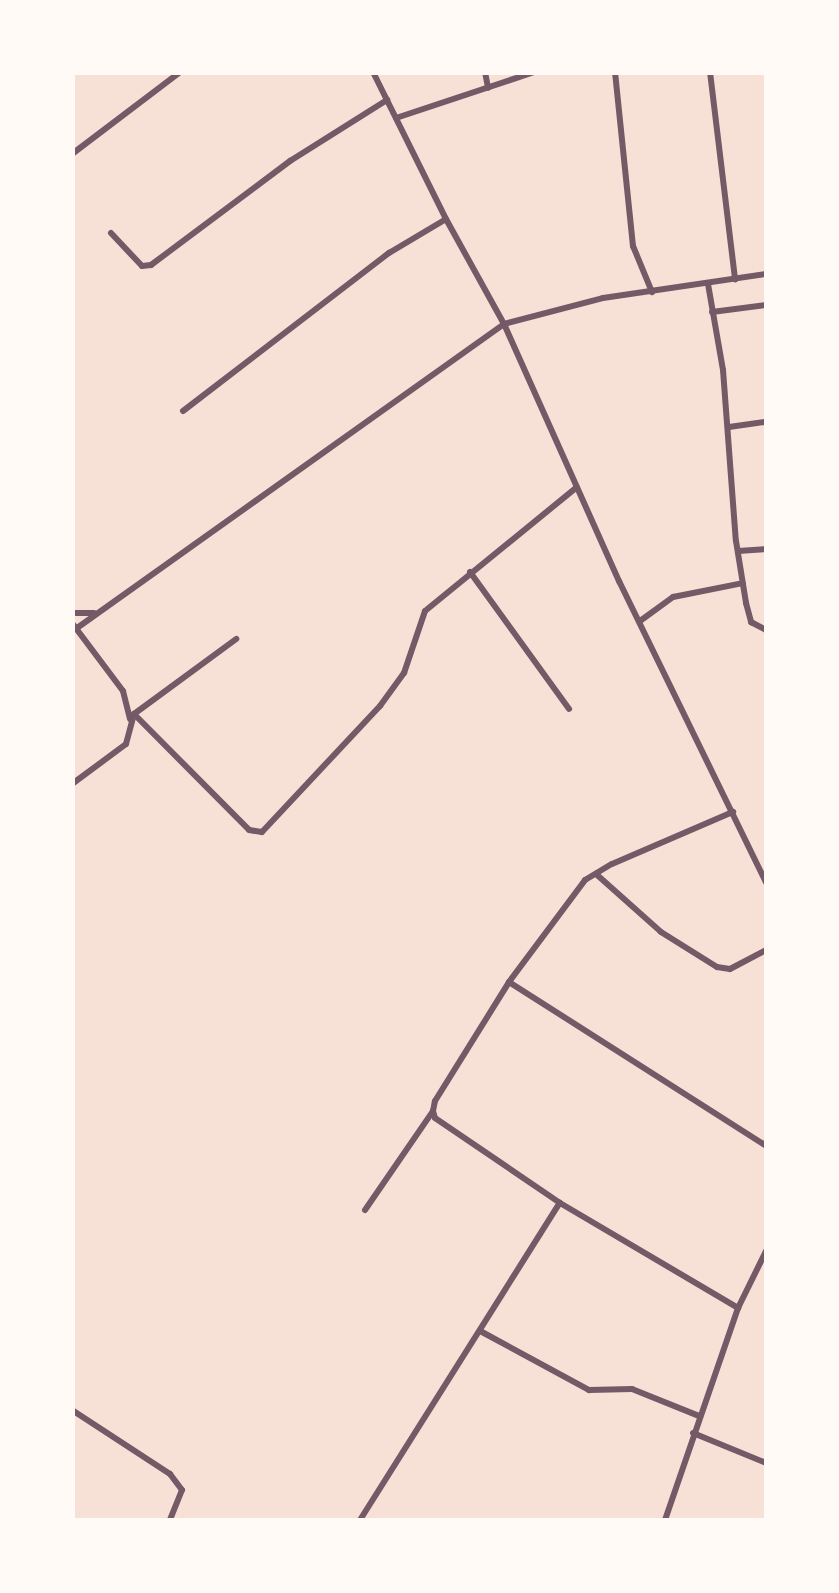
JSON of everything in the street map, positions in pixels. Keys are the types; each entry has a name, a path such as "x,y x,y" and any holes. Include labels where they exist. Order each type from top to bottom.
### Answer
{"street":[{"path":"72,154 180,72"},
{"path":"374,72 446,220 504,324 577,488 766,882"},
{"path":"484,72 488,88"},
{"path":"396,118 534,72"},
{"path":"615,72 632,246 652,292"},
{"path":"710,72 735,279"},
{"path":"111,233 142,266 151,266 290,161 387,100"},
{"path":"184,411 388,253 446,220"},
{"path":"577,488 425,612 404,673 380,706 262,832 249,830 132,718 123,691 74,625 95,614 504,324 562,306 766,274"},
{"path":"708,284 729,427 743,583 751,622 766,630"},
{"path":"712,312 766,306"},
{"path":"729,427 766,422"},
{"path":"738,551 766,549"},
{"path":"470,572 569,708"},
{"path":"640,622 673,596 743,583"},
{"path":"72,612 95,614"},
{"path":"72,784 126,744 132,718 236,640"},
{"path":"365,1210 434,1111 436,1100 509,982 586,880 733,812"},
{"path":"596,874 661,932 717,967 730,970 766,950"},
{"path":"509,982 766,1146"},
{"path":"434,1111 436,1118 560,1204 738,1308"},
{"path":"360,1520 560,1204"},
{"path":"665,1520 738,1308 766,1251"},
{"path":"482,1332 589,1390 632,1389 699,1416"},
{"path":"72,1410 170,1474 182,1490 170,1520"},
{"path":"694,1433 766,1463"}]}
